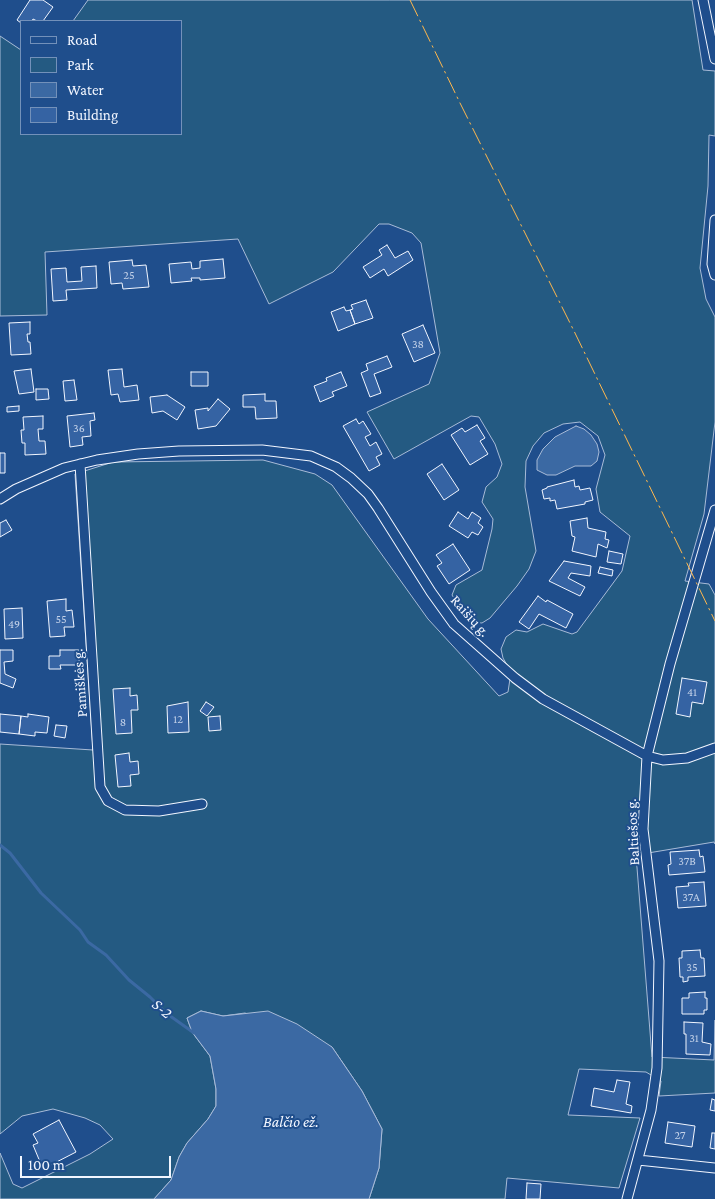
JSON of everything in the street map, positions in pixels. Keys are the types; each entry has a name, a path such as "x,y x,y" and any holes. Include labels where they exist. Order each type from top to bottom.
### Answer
{"street":[{"path":"703,0 715,59"},
{"path":"715,220 712,264 715,274"},
{"name":"Raišių g.","path":"0,499 16,489 64,468 138,454 179,451 262,450 311,456 336,467 368,494 431,592 454,624 478,646 543,699 647,756"},
{"name":"Pamiškės g.","path":"80,464 100,787 108,802 125,810 159,811 202,804"},
{"name":"Baltiešos g.","path":"627,1199 651,1110 657,1058 659,961 643,829 647,756 670,664 715,510"},
{"path":"647,756 663,760 687,758 715,748"},
{"path":"638,1160 715,1168"}],"green space":[{"path":"88,0 692,0 703,70 715,71 715,136 709,135 708,186 700,268 706,299 715,317 715,422 704,514 685,581 709,584 715,595 715,844 714,842 636,855 652,1057 714,1060 715,1020 715,1093 659,1096 661,1081 646,1072 579,1069 568,1115 640,1118 619,1188 507,1178 505,1199 369,1199 379,1168 382,1129 362,1091 332,1047 245,1013 223,1016 201,1011 187,1018 192,1032 210,1056 216,1089 216,1106 208,1119 187,1143 179,1157 171,1180 154,1199 0,1199 0,1153 13,1184 22,1188 90,1154 113,1139 100,1125 85,1118 53,1109 22,1116 0,1134 0,744 93,750 75,474 113,462 263,460 315,474 332,485 428,619 499,696 508,692 511,672 503,658 501,649 506,637 516,630 527,632 543,624 572,634 577,632 622,571 630,536 600,512 596,489 605,455 598,436 580,422 563,424 544,433 533,446 526,461 525,487 536,551 529,569 490,618 482,623 474,622 466,617 452,595 456,585 482,570 493,519 482,502 486,487 497,477 502,464 495,444 479,417 471,416 394,459 367,412 429,384 440,353 421,243 412,233 389,224 379,224 333,272 269,304 238,239 45,252 47,315 0,316 0,36 20,49 20,135 182,135 182,20 74,20"}],"water":[{"path":"576,426 584,429 591,435 597,444 599,452 597,461 591,466 575,466 556,475 547,475 537,470 537,460 543,449 555,437"},
{"name":"Balčio ež.","path":"201,1011 223,1016 268,1011 297,1024 332,1047 362,1091 382,1129 379,1168 369,1199 154,1199 171,1180 179,1157 187,1143 208,1119 216,1106 216,1089 210,1056 192,1032 187,1018"}],"building":[{"path":"30,0 43,0 53,7 44,20 20,20 20,22 17,20"},
{"path":"387,245 395,258 408,251 413,260 388,276 384,269 370,278 363,267 382,255 379,250"},
{"path":"223,259 225,278 200,280 200,278 191,278 192,281 171,283 169,264 191,262 192,269 200,268 200,261"},
{"path":"132,260 133,266 146,265 149,287 123,289 122,283 111,284 109,262"},
{"path":"96,266 97,288 66,290 67,300 53,301 51,269 66,268 67,282 82,281 81,267"},
{"path":"366,300 373,318 355,324 350,310 353,309 351,305"},
{"path":"344,307 346,311 350,310 355,324 338,331 331,312"},
{"path":"30,322 30,334 27,334 31,354 11,355 9,323"},
{"path":"423,325 435,353 414,362 402,334"},
{"path":"387,356 392,367 374,374 381,393 370,397 361,373 368,370 366,364"},
{"path":"31,369 34,392 19,394 14,371"},
{"path":"122,369 124,387 137,385 139,400 120,402 118,394 111,395 108,370"},
{"path":"191,372 208,372 208,386 191,386"},
{"path":"341,372 347,386 332,392 334,396 320,402 314,386 327,381 326,378"},
{"path":"74,380 77,400 65,401 63,381"},
{"path":"36,389 48,389 49,399 36,400"},
{"path":"265,394 265,401 276,401 277,418 256,419 255,407 243,407 243,395"},
{"path":"167,395 185,407 177,420 163,411 152,413 150,397"},
{"path":"218,399 230,409 216,426 198,429 195,410 208,408 208,411"},
{"path":"19,406 19,411 7,412 7,407"},
{"path":"94,413 95,420 90,421 91,436 82,437 83,445 70,447 67,416"},
{"path":"43,416 43,429 38,429 39,441 45,441 46,454 25,455 25,443 22,443 21,430 24,430 23,417"},
{"path":"356,419 359,424 363,421 371,434 365,437 370,446 376,442 382,454 376,457 380,465 369,471 343,426"},
{"path":"477,425 485,438 480,441 488,454 470,465 451,435 462,428 465,432"},
{"path":"0,453 5,453 5,473 0,473"},
{"path":"442,464 459,490 444,500 427,474"},
{"path":"574,480 575,487 579,486 580,490 590,488 593,500 585,502 585,504 557,509 555,500 550,501 550,498 544,499 542,490"},
{"path":"458,512 468,519 472,512 481,518 478,523 483,527 478,535 472,532 468,538 449,526"},
{"path":"587,518 588,528 606,532 605,539 609,540 607,548 598,544 596,557 572,551 575,537 572,536 570,521"},
{"path":"6,520 12,530 0,537 0,523"},
{"path":"453,544 470,570 449,584 437,566 442,563 436,555"},
{"path":"609,551 623,554 621,564 607,562"},
{"path":"564,561 591,566 590,576 571,573 568,578 585,587 580,596 549,581"},
{"path":"600,567 613,570 612,576 598,573"},
{"path":"538,596 546,602 547,600 573,614 566,628 539,614 529,629 519,622"},
{"path":"66,599 66,611 72,610 74,627 64,627 65,636 50,637 47,601"},
{"path":"22,608 23,638 5,639 4,609"},
{"path":"0,650 13,650 13,661 4,662 5,674 16,679 13,688 0,683"},
{"path":"60,650 79,650 79,665 60,665 61,669 49,669 49,656 60,656"},
{"path":"682,678 707,682 703,704 692,702 690,717 676,714"},
{"path":"130,688 130,696 137,695 138,710 131,710 132,733 116,734 113,689"},
{"path":"188,702 189,732 168,733 167,706"},
{"path":"206,702 214,707 207,716 200,711"},
{"path":"0,714 21,716 19,734 0,732"},
{"path":"28,714 49,717 47,733 35,732 35,736 19,734 21,716 28,717"},
{"path":"220,716 221,730 209,731 208,717"},
{"path":"56,725 67,726 65,738 54,736"},
{"path":"129,753 130,762 138,761 139,774 130,775 131,786 118,787 115,755"},
{"path":"699,850 700,857 703,856 705,872 669,875 668,865 671,864 670,852"},
{"path":"704,882 706,906 678,908 676,887 689,886 688,883"},
{"path":"700,950 701,958 704,958 705,976 688,977 688,981 683,982 683,977 680,977 679,958 682,958 682,951"},
{"path":"705,992 707,1010 704,1010 704,1014 682,1014 682,998 689,998 689,993"},
{"path":"684,1022 703,1023 702,1042 711,1044 710,1055 686,1054"},
{"path":"617,1080 630,1082 626,1104 632,1106 631,1113 591,1106 594,1088 614,1092"},
{"path":"712,1099 715,1100 715,1111 710,1110"},
{"path":"59,1120 76,1152 43,1169 33,1145 38,1143 33,1134"},
{"path":"668,1122 695,1126 692,1147 665,1143"},
{"path":"712,1133 715,1133 715,1149 710,1148"},
{"path":"527,1183 541,1184 540,1199 526,1199"}],"waterway":[{"name":"S-2","path":"0,845 10,853 41,893 80,930 88,942 106,955 129,980 166,1013 194,1033"}],"power":[{"path":"410,0 715,621"}]}
